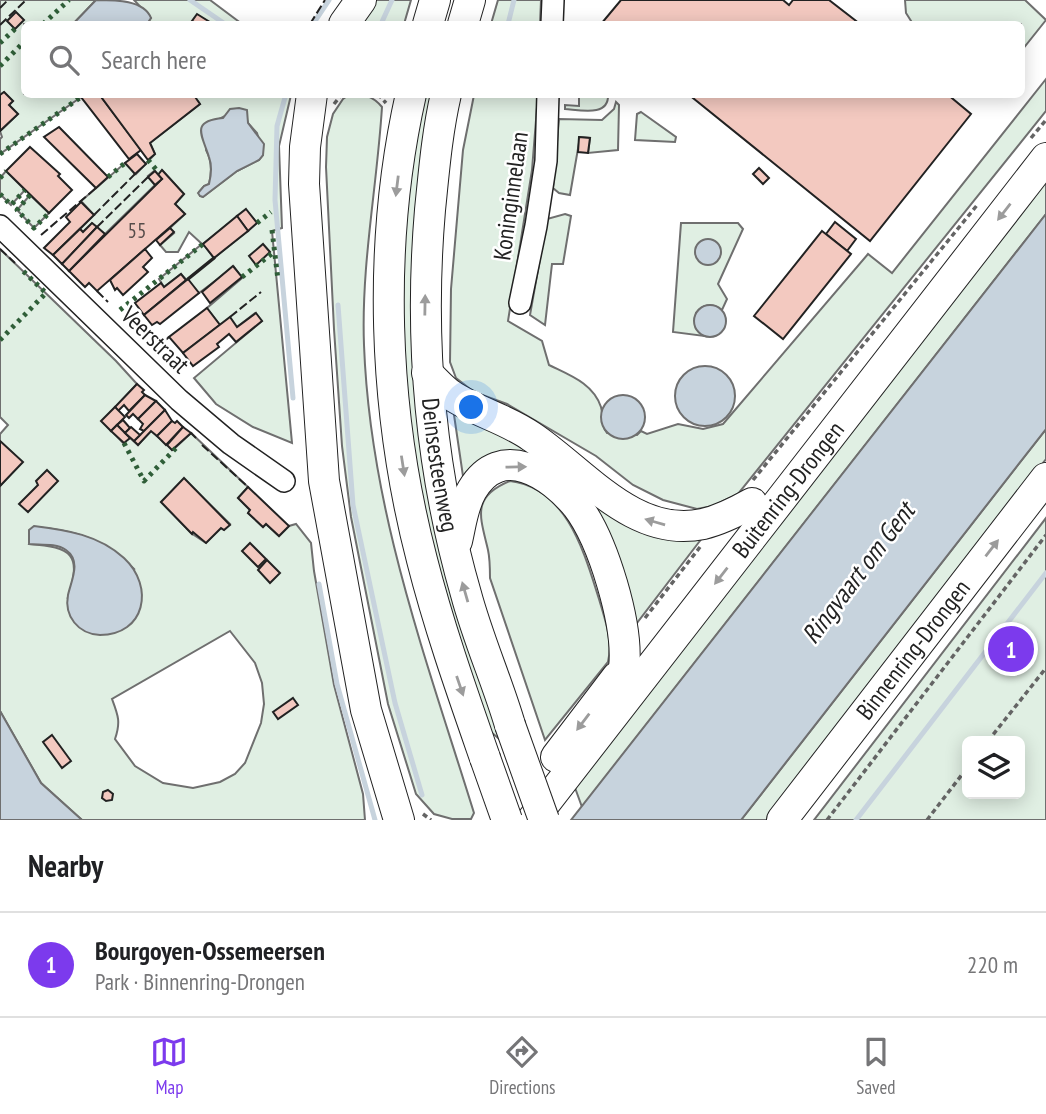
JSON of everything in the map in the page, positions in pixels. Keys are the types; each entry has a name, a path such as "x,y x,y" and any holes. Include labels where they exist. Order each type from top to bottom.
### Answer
{"highway":[{"path":"346,21 361,0"},
{"path":"429,21 435,0"},
{"path":"464,21 470,0"},
{"path":"311,98 304,184 324,481 366,710 396,808 412,820"},
{"path":"309,124 323,98"},
{"name":"Deinsesteenweg","path":"445,98 436,148 425,262 427,373 435,446 455,552 470,607 544,820"},
{"name":"Deinsesteenweg","path":"400,103 391,247 391,349 400,449 422,560 446,644 508,820"},
{"name":"Buitenring-Drongen","path":"531,820 943,290 1039,148"},
{"path":"508,820 625,656 750,495 902,318 943,290"},
{"path":"427,373 452,395 532,436 603,492 643,519 684,526 722,519 750,495"},
{"path":"455,552 465,507 472,489 484,476 498,468 513,465 527,466 541,472 565,493 589,526 598,544 615,596 625,656"},
{"name":"Binnenring-Drongen","path":"782,820 1046,478"},
{"path":"803,820 872,729 905,660"}],"street":[{"path":"552,21 553,0"},
{"name":"Koninginnelaan","path":"520,303 546,161 548,98"},
{"name":"Veerstraat","path":"0,226 179,400 231,444 284,481"}],"path":[{"path":"1039,148 1046,120"},
{"path":"750,495 982,199"},
{"path":"625,656 722,519"},
{"path":"827,820 1046,535"},
{"path":"993,736 1046,668"},
{"path":"927,820 962,774"}],"green space":[{"path":"0,0 96,0 76,21 21,21 21,98 80,98 0,154 0,131 18,114 9,105 13,101 4,92 0,95"},
{"path":"134,0 210,0 238,21 149,21 151,18"},
{"path":"371,0 411,0 405,21 355,21"},
{"path":"498,0 541,0 540,21 492,21"},
{"path":"905,0 1025,0 1046,20 1025,46 1025,21 911,21 906,13"},
{"path":"1046,79 1046,111 738,494 713,506 697,509 663,500 633,485 596,456 507,404 474,392 456,378 450,362 451,289 463,150 473,98 538,98 532,170 508,321 542,341 549,365 580,381 592,392 601,407 607,433 637,435 641,431 647,434 678,424 703,429 723,424 868,254 892,273"},
{"path":"195,98 290,98 279,146 282,228 272,231 292,443 253,427 216,404 194,378 262,321 255,313 237,327 220,325 207,308 242,278 234,267 199,293 181,274 164,287 159,279 202,244 189,232 178,252 166,252 160,245 174,233 170,228 185,214 175,204 184,194 162,170 158,175 154,171 148,176 155,185 105,234 92,223 83,232 80,229 94,215 81,201 125,163 136,174 155,154 150,143 200,104","holes":["227,115 246,116 248,123 257,133 263,155 203,197 200,196 199,192 209,184 211,171 206,150 219,119","246,210 257,223 214,258 203,244"]},
{"path":"372,98 382,107 365,285 364,345 368,406 377,466 403,582 474,813 471,819 452,819 434,814 416,794 388,704 351,517 342,446 326,167 327,137 333,114 343,99"},
{"path":"422,98 436,98 414,301 496,709 498,738 483,725 435,570 404,397 401,252"},
{"path":"579,98 608,98 604,107 592,111 565,109 565,105 579,106"},
{"path":"616,102 619,105 618,150 588,153 590,138 580,137 570,195 559,193 553,188 559,119 602,120 614,109"},
{"path":"641,112 676,137 675,142 635,140 637,114"},
{"path":"6,171 25,190 11,205 0,194 0,178"},
{"path":"1046,179 1046,214 582,807 574,785"},
{"path":"30,195 49,213 34,228 17,210"},
{"path":"565,214 571,216 563,264 552,264 545,325 530,315 547,219"},
{"path":"681,223 738,223 743,229 718,284 727,299 722,310 708,306 696,313 696,328 704,336 673,332"},
{"path":"0,249 137,384 102,421 123,443 130,438 138,445 151,431 173,450 191,433 248,487 238,498 250,510 248,513 263,527 266,524 279,536 289,526 296,524 311,543 334,685 363,794 365,820 82,820 41,783 0,711 0,486 22,462 0,441 0,434 8,425 0,417","holes":["184,479 230,524 224,530 221,528 206,543 191,533 161,502","34,527 76,534 113,550 134,569 68,597 74,571 70,555 44,545 29,544","230,631 255,663 262,683 264,704 261,723 245,763 235,774 220,782 193,788 163,783 135,766 115,739 118,719 112,699"]},
{"path":"453,408 574,475 709,529 630,632 558,476 464,483"},
{"path":"1046,429 1046,459 767,820 741,820"},
{"path":"510,481 530,486 546,496 570,525 587,562 609,638 608,662 545,740 490,578 489,553 481,517 481,509 489,494"},
{"path":"1046,518 1046,820 814,820"}],"water":[{"path":"96,0 136,4 151,18 149,21 76,21"},
{"path":"230,109 247,110 248,123 264,144 263,155 203,197 200,196 198,193 209,184 211,170 202,126 206,122 223,118"},
{"name":"Ringvaart om Gent","path":"1046,214 1046,429 741,820 571,820"},
{"path":"708,239 717,243 721,252 717,261 708,265 699,261 695,252 699,243"},
{"path":"710,305 721,310 726,321 721,332 710,337 699,332 694,321 699,310"},
{"path":"705,366 722,371 730,379 735,396 730,413 722,421 705,426 688,421 680,413 675,396 680,379 688,371"},
{"path":"623,395 632,396 639,401 644,408 644,426 639,433 632,438 623,439 614,438 607,433 602,426 601,417 602,408 607,401 614,396"},
{"path":"34,526 93,539 124,558 140,582 142,595 136,618 115,633 92,634 79,627 71,617 67,603 74,571 71,555 53,545 29,544 29,530"},
{"path":"0,711 41,783 82,820 0,820"}],"building":[{"path":"621,0 783,0 789,5 793,0 829,0 856,21 604,21"},
{"path":"16,12 24,20 15,29 7,21"},
{"path":"197,14 208,21 192,21"},
{"path":"4,92 13,101 9,105 18,114 0,131 0,95"},
{"path":"82,98 102,98 141,150 129,159"},
{"path":"102,98 196,98 200,104 150,143 155,154 148,160"},
{"path":"693,98 952,98 971,114 870,241"},
{"path":"59,127 108,177 96,188 44,137"},
{"path":"579,137 590,138 588,153 578,152"},
{"path":"30,147 60,174 58,176 72,190 49,213 6,171"},
{"path":"137,154 146,164 135,174 125,163"},
{"path":"759,168 769,178 763,184 753,174"},
{"path":"162,170 184,194 175,204 185,214 97,291 89,283 85,287 69,271 162,179 158,175"},
{"path":"155,171 162,179 155,185 148,177"},
{"path":"81,202 94,215 53,255 44,248 70,222 66,217"},
{"path":"246,209 257,223 248,231 237,216"},
{"path":"237,216 248,231 214,258 203,244"},
{"path":"835,222 856,239 847,251 826,234"},
{"path":"92,223 97,227 62,264 53,255 80,229 83,232"},
{"path":"97,227 105,234 69,271 62,264"},
{"path":"170,228 174,232 160,245 156,240"},
{"path":"822,231 851,254 783,339 754,316"},
{"path":"263,244 270,252 256,265 249,256"},
{"path":"145,249 152,258 143,267 148,272 123,295 117,288 115,290 110,280"},
{"path":"233,266 242,277 210,303 202,292"},
{"path":"181,274 186,280 144,315 135,303 161,283 164,287"},
{"path":"188,279 199,293 160,324 157,322 152,325 144,315"},
{"path":"207,308 220,325 183,353 169,337"},
{"path":"256,313 262,321 236,342 229,334 217,344 219,347 193,366 183,353 230,317 237,327"},
{"path":"137,384 144,390 142,392 145,395 129,411 124,405 118,411 115,407"},
{"path":"145,395 156,401 138,419 133,414 129,418 126,415"},
{"path":"156,401 165,410 144,431 140,429 143,424 138,419"},
{"path":"115,407 125,417 111,431 101,421"},
{"path":"165,410 172,421 157,436 151,431 138,445 134,441"},
{"path":"123,420 130,428 125,433 117,425"},
{"path":"172,421 177,421 183,427 166,445 157,436"},
{"path":"117,425 130,438 124,443 111,431"},
{"path":"131,427 140,435 134,441 125,433"},
{"path":"183,427 191,433 172,450 167,445"},
{"path":"0,441 23,462 0,486"},
{"path":"47,470 58,481 28,512 19,504 38,485 36,481"},
{"path":"184,478 230,525 224,530 221,528 206,543 193,532 192,534 161,502"},
{"path":"248,487 289,526 279,536 266,524 263,527 248,513 250,510 238,498"},
{"path":"250,543 266,559 258,567 242,551"},
{"path":"267,560 280,573 270,583 258,570"},
{"path":"293,698 298,705 278,719 273,712"},
{"path":"52,735 71,761 62,768 43,742"},
{"path":"108,790 113,794 112,800 106,801 102,798 103,792"}],"waterway":[{"path":"190,0 221,21"},
{"path":"315,21 329,0"},
{"path":"382,21 392,0"},
{"path":"509,21 514,0"},
{"path":"285,98 277,126 275,200 293,398"},
{"path":"338,305 353,505 395,703 422,795"},
{"path":"856,820 1046,573"},
{"path":"319,584 337,684 375,820"}],"hedge":[{"path":"46,21 69,0"},
{"path":"0,43 15,29"},
{"path":"0,66 21,45"},
{"path":"0,154 80,98"},
{"path":"148,160 159,173"},
{"path":"108,177 125,163"},
{"path":"0,178 6,171"},
{"path":"0,194 11,205 25,190"},
{"path":"30,195 17,210 34,228 49,213"},
{"path":"257,223 271,212"},
{"path":"272,230 278,280"},
{"path":"120,310 203,244"},
{"path":"242,277 274,252"},
{"path":"0,340 46,293 22,270"},
{"path":"124,443 144,481 176,448"}],"fence":[{"path":"0,8 8,0"},
{"path":"0,25 26,0"},
{"path":"312,21 325,0"},
{"path":"94,215 135,174"},
{"path":"97,227 148,177"},
{"path":"41,235 96,188"},
{"path":"0,249 15,263"},
{"path":"97,291 108,302"},
{"path":"230,317 261,292"},
{"path":"157,348 169,337"},
{"path":"191,433 196,438"},
{"path":"202,445 248,487"}],"wall":[{"path":"188,279 214,258"}],"place":[{"name":"Bourgoyen-Ossemeersen","path":"1011,649"}]}
